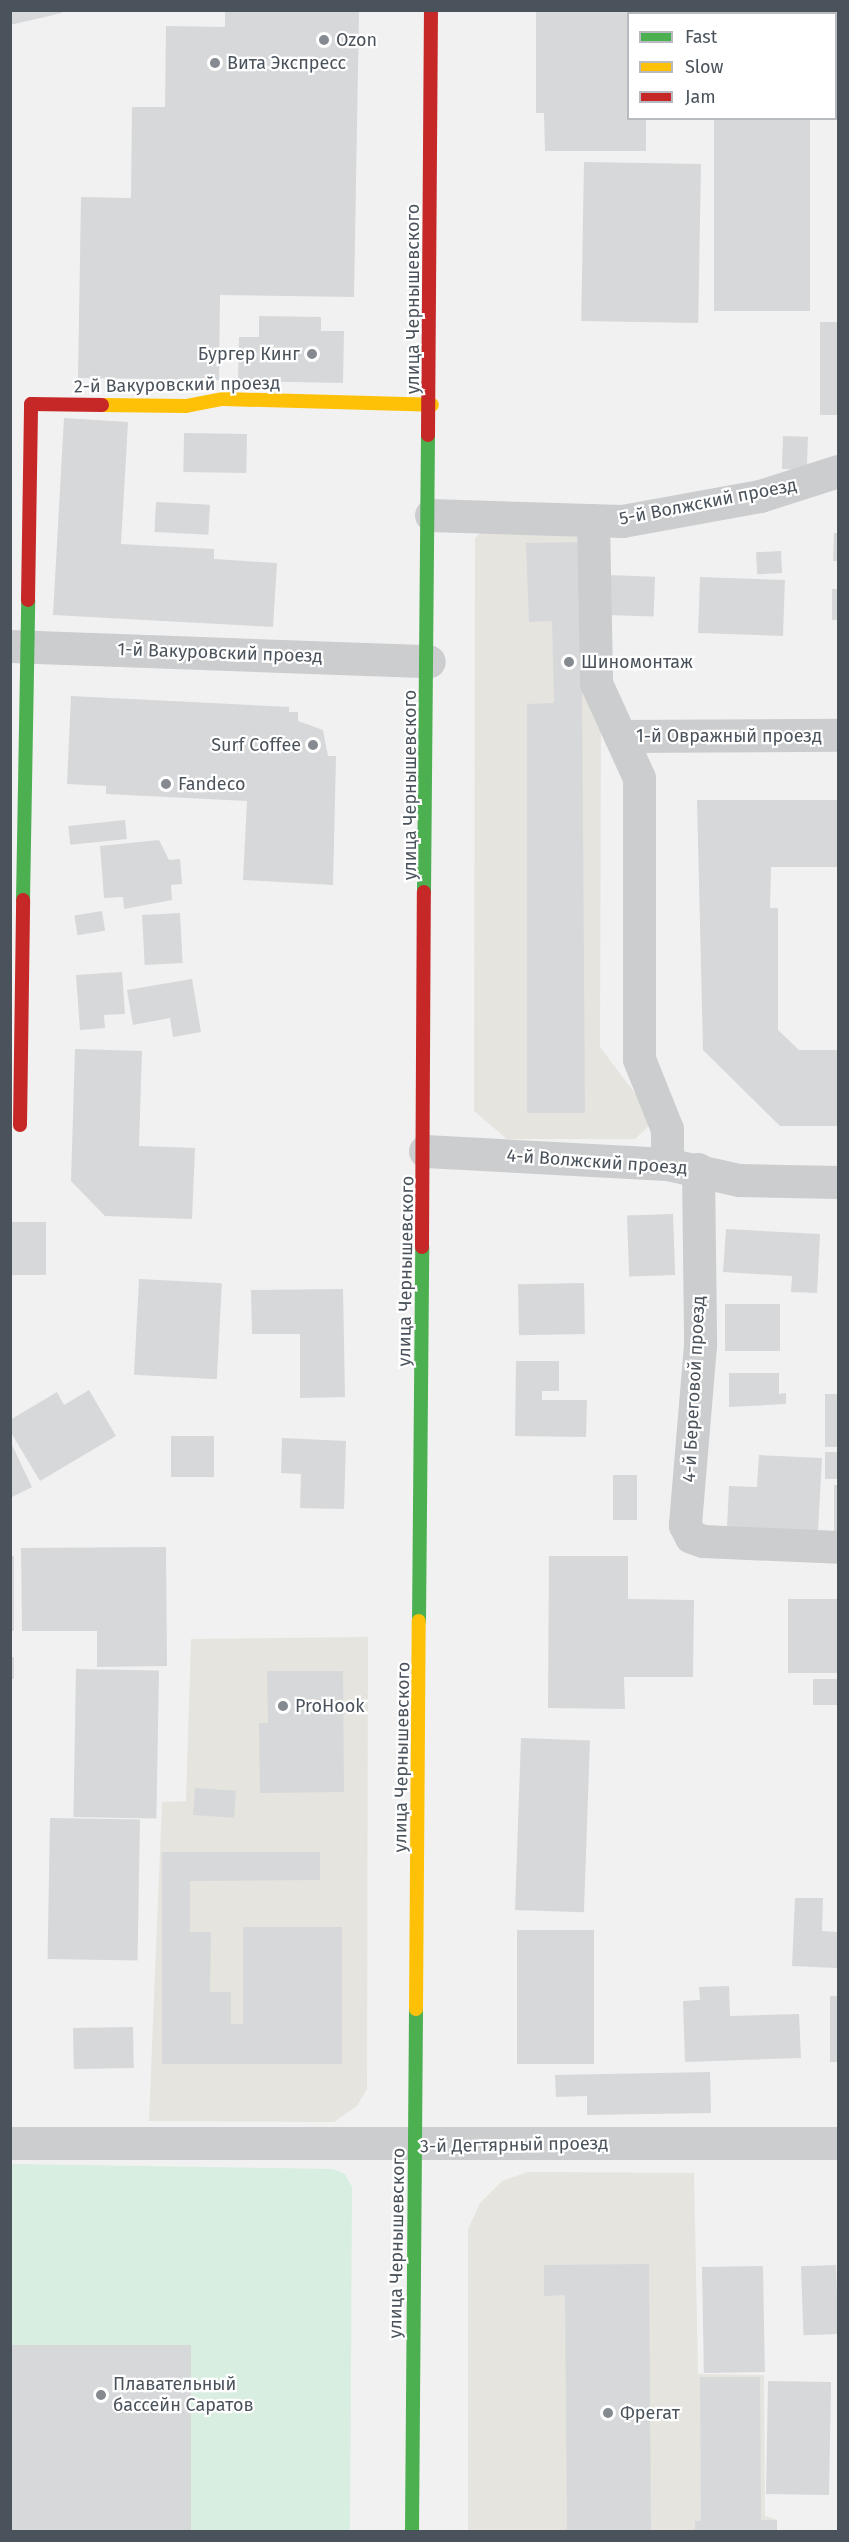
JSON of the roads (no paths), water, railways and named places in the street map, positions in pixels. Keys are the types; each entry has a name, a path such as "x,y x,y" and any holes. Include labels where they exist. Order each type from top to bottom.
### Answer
{"main road":[{"name":"улица Чернышевского","path":"412,2532 432,405 430,10"},
{"name":"2-й Вакуровский проезд","path":"17,646 31,404 186,406 223,399 432,405"},
{"path":"17,646 20,1125"}],"street":[{"name":"5-й Волжский проезд","path":"431,515 622,520 760,496 838,471"},
{"path":"593,520 596,683 639,778 639,1059 667,1129 667,1164"},
{"name":"1-й Вакуровский проезд","path":"17,646 429,661"},
{"name":"1-й Овражный проезд","path":"620,736 838,735"},
{"name":"4-й Волжский проезд","path":"425,1151 667,1164 698,1169 739,1180 838,1182"},
{"name":"4-й Береговой проезд","path":"698,1169 700,1345 685,1525 691,1537 838,1547"},
{"name":"3-й Дегтярный проезд","path":"10,2143 416,2146 838,2143"}],"place":[{"name":"Ozon","path":"324,40"},
{"name":"Вита Экспресс","path":"215,63"},
{"name":"Бургер Кинг","path":"312,354"},
{"name":"Шиномонтаж","path":"569,662"},
{"name":"Surf Coffee","path":"313,745"},
{"name":"Fandeco","path":"166,784"},
{"name":"ProHook","path":"283,1706"},
{"name":"Плавательный бассейн Саратов","path":"101,2395"},
{"name":"Фрегат","path":"608,2413"}]}
